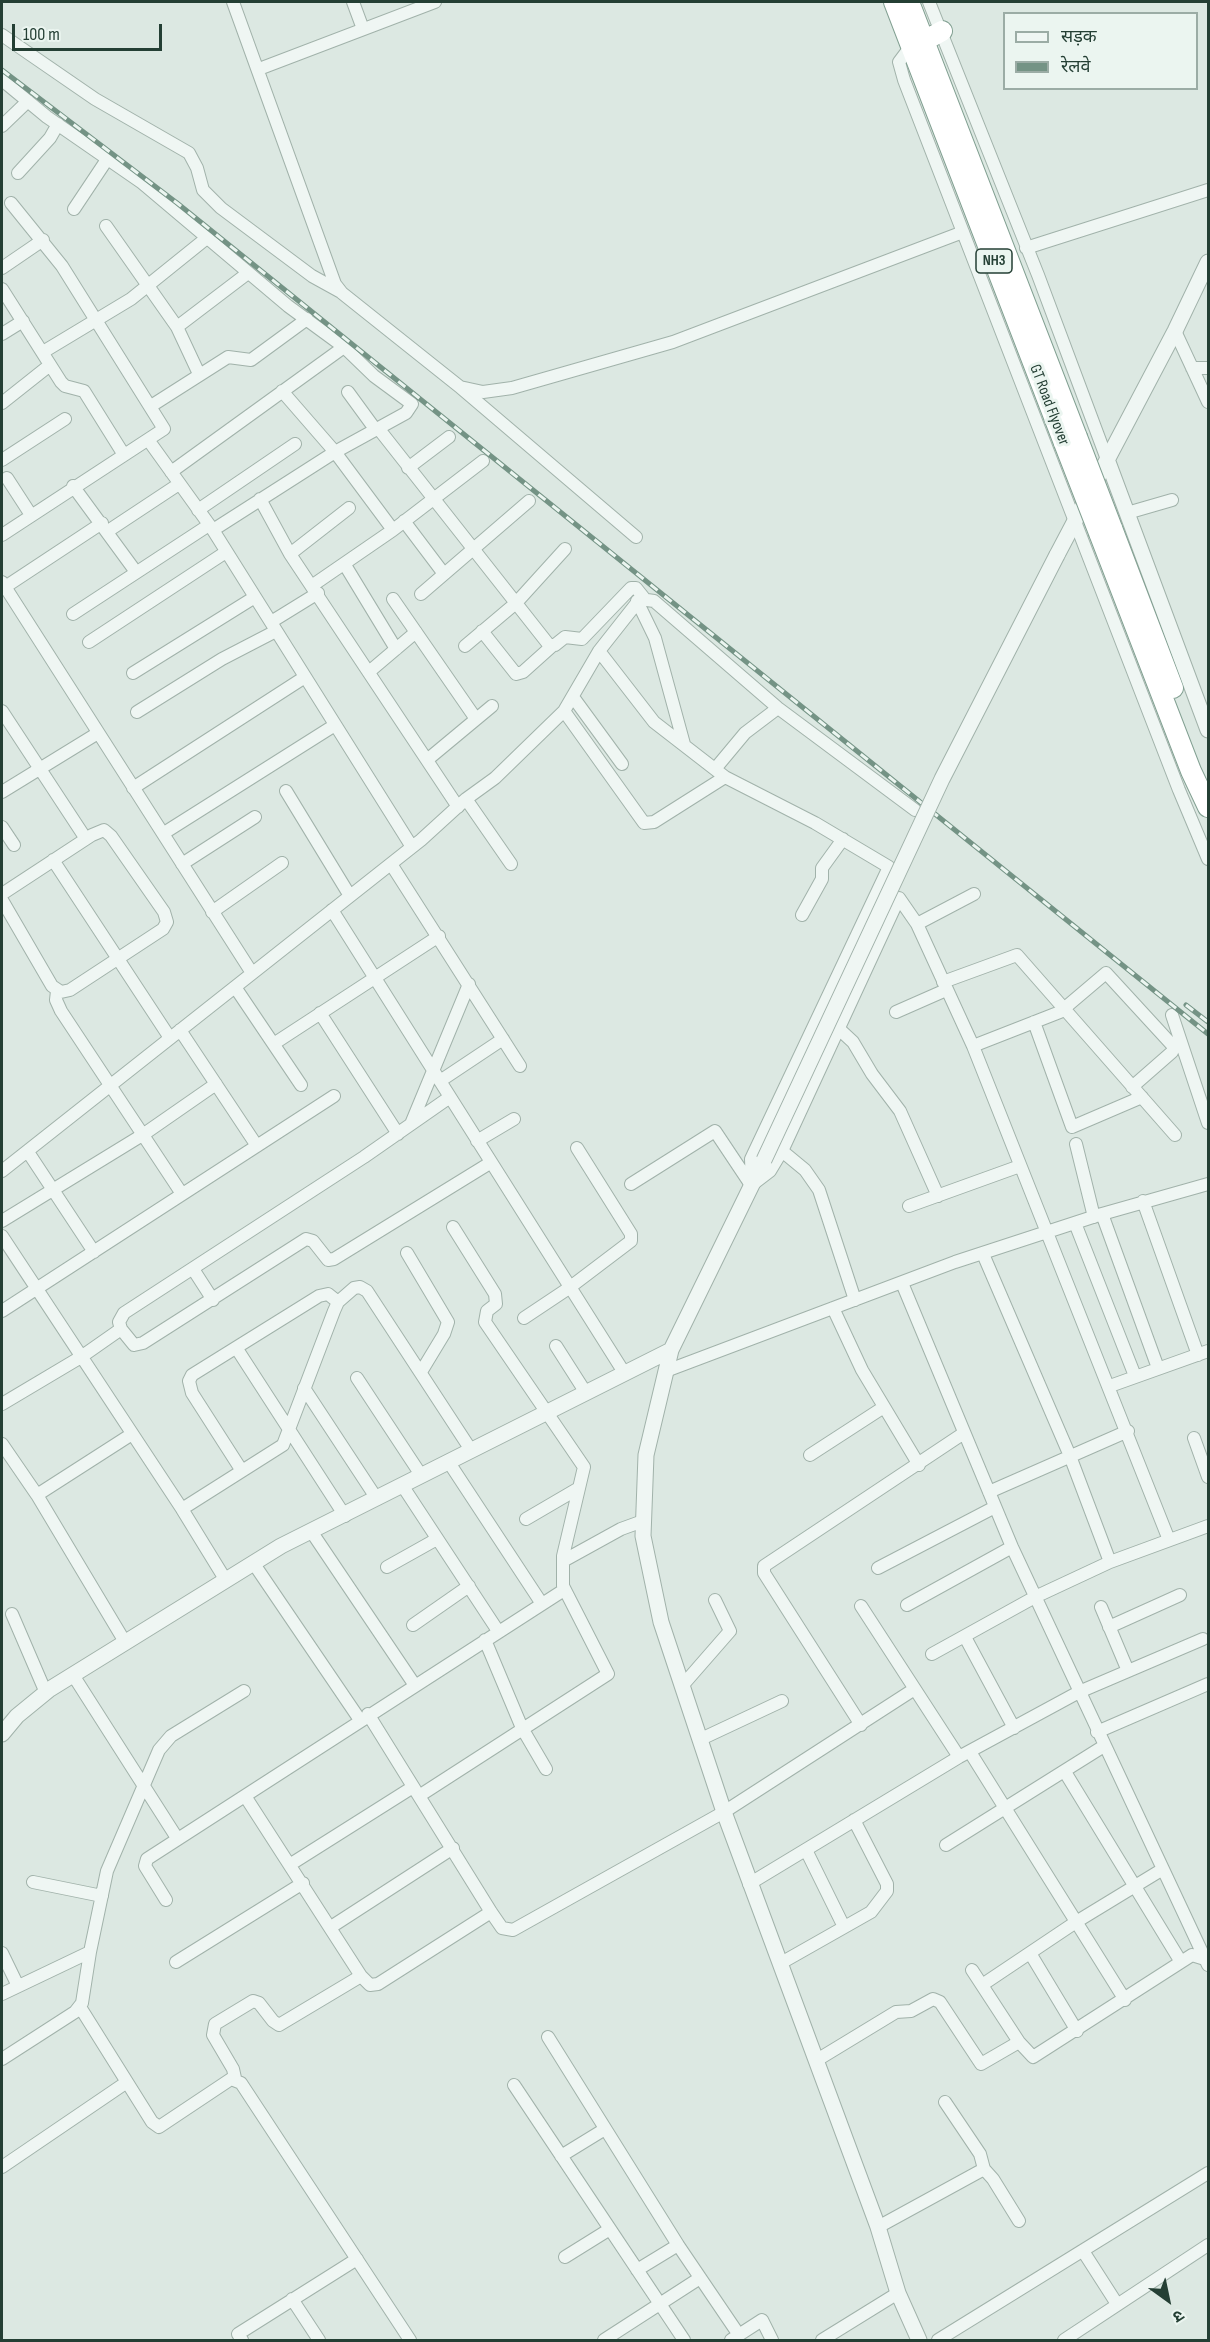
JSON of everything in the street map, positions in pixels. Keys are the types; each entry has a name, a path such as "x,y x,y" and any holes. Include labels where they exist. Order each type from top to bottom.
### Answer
{"highway":[{"name":"GT Road Flyover","path":"894,2 917,43 1106,530 1209,777"},
{"name":"GT Road Flyover","path":"909,2 917,43"},
{"path":"917,43 942,31"},
{"name":"GT Road Flyover","path":"1106,530 1191,771 1209,807"}],"street":[{"path":"233,2 259,69 326,261 335,284 342,293"},
{"path":"353,2 363,29"},
{"path":"259,69 435,2"},
{"path":"929,2 1026,248 1209,729"},
{"path":"2,35 95,99 189,153 197,168 203,190 221,208 312,276 342,293 460,387 636,537"},
{"path":"917,43 899,62 1182,799 1209,859"},
{"path":"2,80 58,124 108,158 208,237 248,273 344,347 374,376 412,404 406,413 335,452 136,572 73,614"},
{"path":"2,126 28,101"},
{"path":"18,173 50,138 58,124"},
{"path":"74,209 108,158"},
{"path":"1026,248 1209,190"},
{"path":"2,535 73,486 149,441 164,429 98,320 42,240 11,203"},
{"path":"106,226 177,327 199,374"},
{"path":"460,387 483,392 512,388 673,342 963,232"},
{"path":"43,352 98,320 208,237"},
{"path":"2,268 42,240"},
{"path":"919,2340 898,2293 878,2227 782,1963 749,1884 661,1622 644,1546 642,1521 646,1455 671,1350 764,1161 937,790 1057,555 1108,462 1209,261"},
{"path":"177,327 248,273"},
{"path":"2,289 65,386 84,391 124,455"},
{"path":"150,406 228,357 251,360 307,319"},
{"path":"2,334 23,321"},
{"path":"1175,331 1209,402"},
{"path":"171,472 344,347"},
{"path":"2,403 50,364"},
{"path":"1192,368 1209,368"},
{"path":"282,391 335,452 393,530"},
{"path":"348,392 552,646"},
{"path":"2,459 65,419"},
{"path":"408,468 449,437"},
{"path":"149,441 211,527 412,848"},
{"path":"198,510 295,444"},
{"path":"137,712 273,626 345,565 483,461"},
{"path":"7,478 31,514"},
{"path":"179,484 3,586 164,833 252,974"},
{"path":"73,486 136,572"},
{"path":"260,499 290,554 316,589 427,760 511,864"},
{"path":"1127,513 1172,500"},
{"path":"421,594 529,501"},
{"path":"290,554 349,508"},
{"path":"404,521 444,574"},
{"path":"465,646 516,603 565,549"},
{"path":"88,642 226,552"},
{"path":"345,565 396,649"},
{"path":"482,631 516,674 523,672 565,637 582,639 631,588 636,588 655,638 684,744"},
{"path":"133,673 255,597"},
{"path":"393,599 476,719"},
{"path":"2,1171 412,848 462,803 495,778 564,711 580,679 599,651 641,600"},
{"path":"641,600 654,601 778,708 915,810"},
{"path":"370,671 416,632"},
{"path":"599,651 654,722 720,773 843,839 889,867 751,1159 752,1186"},
{"path":"133,788 305,677"},
{"path":"573,697 622,764"},
{"path":"427,760 492,706"},
{"path":"564,711 644,823 654,822 720,773 739,739 778,708"},
{"path":"2,711 86,839"},
{"path":"164,833 336,725"},
{"path":"2,792 98,733"},
{"path":"286,791 350,896"},
{"path":"182,864 255,817"},
{"path":"2,827 14,845"},
{"path":"2,894 98,831 107,832 166,917 163,929 70,990 57,991"},
{"path":"802,915 822,879 824,865 843,839"},
{"path":"53,860 170,1038"},
{"path":"212,912 282,863"},
{"path":"391,864 520,1066"},
{"path":"917,924 974,894"},
{"path":"752,1186 770,1171 782,1151 899,898 917,924 972,1046 1128,1431 1169,1540"},
{"path":"2,900 57,991 56,1000 62,1011 182,1194"},
{"path":"332,910 625,1374"},
{"path":"275,1043 439,936"},
{"path":"896,1012 944,986 1017,955 1175,1136"},
{"path":"972,1046 1065,1008 1106,973 1174,1047 1173,1052 1132,1087"},
{"path":"411,1124 469,984"},
{"path":"235,987 275,1043 301,1085"},
{"path":"320,1013 398,1134"},
{"path":"1172,1015 1209,1123"},
{"path":"1034,1022 1072,1127 1142,1097"},
{"path":"839,1029 853,1042 872,1074 900,1111 938,1196"},
{"path":"180,1030 257,1146"},
{"path":"440,1081 503,1039"},
{"path":"1195,1080 1209,1076"},
{"path":"2,1221 144,1134 216,1084"},
{"path":"2,1311 334,1096"},
{"path":"450,1097 398,1134 124,1313 119,1322 121,1329 131,1343 137,1345 213,1300 306,1239 313,1241 328,1260 334,1259 490,1163"},
{"path":"477,1141 514,1119"},
{"path":"631,1184 715,1131 752,1186"},
{"path":"1076,1144 1098,1215 1158,1368"},
{"path":"524,1318 629,1245 632,1237 577,1148"},
{"path":"782,1151 805,1170 819,1190 855,1300"},
{"path":"28,1152 94,1252"},
{"path":"909,1206 1020,1166"},
{"path":"666,1371 903,1282 1098,1215 1207,1188"},
{"path":"1110,1386 1203,1353 1143,1202"},
{"path":"1075,1223 1135,1376"},
{"path":"291,1864 416,1792 607,1675 592,1641 564,1590 563,1561 584,1467 485,1322 485,1315 496,1304 497,1299 453,1227"},
{"path":"2,1236 182,1509 225,1579"},
{"path":"407,1253 448,1322 421,1372"},
{"path":"983,1254 1070,1456 1110,1562"},
{"path":"193,1269 213,1300"},
{"path":"903,1282 1012,1547 1097,1732 1208,1961"},
{"path":"182,1509 283,1445 338,1302 354,1288 360,1287 368,1291 471,1450"},
{"path":"242,1471 189,1388 192,1375 324,1294 338,1302"},
{"path":"833,1308 858,1362 919,1465"},
{"path":"2,1404 81,1357 121,1329"},
{"path":"556,1346 586,1393"},
{"path":"237,1349 345,1516"},
{"path":"2,1734 17,1716 46,1693 225,1579 311,1531 345,1516 448,1461 671,1350"},
{"path":"357,1378 421,1475"},
{"path":"304,1388 377,1499"},
{"path":"810,1455 884,1407"},
{"path":"988,1492 1128,1431"},
{"path":"861,1725 764,1569 784,1550 919,1465 964,1433"},
{"path":"37,1495 132,1434"},
{"path":"1194,1438 1209,1477"},
{"path":"2,1444 37,1495 125,1642"},
{"path":"448,1461 542,1604"},
{"path":"402,1485 498,1631"},
{"path":"526,1519 579,1488"},
{"path":"878,1568 995,1507"},
{"path":"563,1561 621,1529 642,1521"},
{"path":"932,1654 1035,1597 1110,1562 1209,1526"},
{"path":"311,1531 414,1684"},
{"path":"387,1567 437,1539"},
{"path":"907,1605 1012,1547"},
{"path":"254,1564 416,1792 453,1848 490,1912 502,1928 509,1930 517,1929 724,1812 913,1690"},
{"path":"413,1625 469,1586"},
{"path":"166,1900 144,1863 147,1859 414,1684 564,1590"},
{"path":"1109,1627 1180,1595"},
{"path":"682,1686 729,1631 715,1600"},
{"path":"861,1606 913,1690 965,1754 1005,1809 1125,2000"},
{"path":"1101,1607 1128,1671"},
{"path":"12,1614 46,1693"},
{"path":"965,1637 1014,1728"},
{"path":"749,1884 965,1754 1079,1692 1203,1639"},
{"path":"485,1640 522,1728 546,1768"},
{"path":"74,1675 177,1838"},
{"path":"1097,1732 1209,1684"},
{"path":"235,2078 159,2127 152,2122 80,2007 112,1857 159,1750 171,1736 244,1691"},
{"path":"701,1739 782,1701"},
{"path":"946,1845 1104,1746"},
{"path":"1065,1772 1181,1962"},
{"path":"245,1796 291,1864 361,1976 374,1986 490,1912"},
{"path":"782,1963 877,1906 888,1888 854,1820"},
{"path":"331,1927 453,1848"},
{"path":"806,1850 844,1927"},
{"path":"982,1985 1076,1922 1163,1869"},
{"path":"33,1882 102,1896"},
{"path":"176,1962 303,1883"},
{"path":"2,1994 90,1952"},
{"path":"2,1953 18,1986"},
{"path":"1030,1953 1077,2031"},
{"path":"972,1970 1019,2042 1033,2057 1077,2031 1181,1962 1196,1955 1208,1961"},
{"path":"361,1976 279,2025 259,2003 253,2001 215,2024 213,2035 233,2069 235,2078 263,2113 410,2340"},
{"path":"817,2060 896,2012 911,2011 933,1999 940,2002 981,2064 1019,2042"},
{"path":"2,2059 80,2007"},
{"path":"548,2037 700,2278 735,2338 762,2320 772,2340"},
{"path":"2,2167 127,2082"},
{"path":"514,2085 684,2340"},
{"path":"945,2102 980,2154 984,2169 993,2179 1018,2221"},
{"path":"561,2156 605,2128"},
{"path":"878,2227 984,2169"},
{"path":"938,2340 1209,2173"},
{"path":"565,2257 610,2229"},
{"path":"637,2270 678,2245"},
{"path":"1064,2340 1209,2245"},
{"path":"1083,2251 1118,2304"},
{"path":"242,2340 238,2334 357,2259"},
{"path":"604,2340 622,2336 660,2304 700,2278"},
{"path":"822,2340 898,2293"},
{"path":"292,2299 319,2340"}],"railway":[{"path":"2,70 177,203 1208,1034"},
{"path":"1186,1005 1208,1022"}]}
